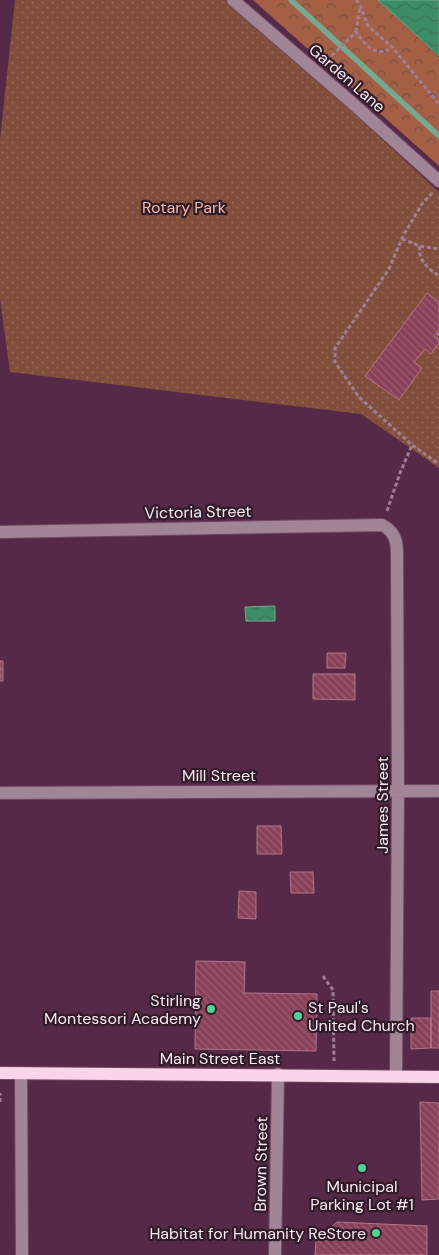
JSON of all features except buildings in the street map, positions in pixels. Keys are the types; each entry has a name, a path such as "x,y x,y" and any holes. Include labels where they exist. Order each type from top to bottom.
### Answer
{"main road":[{"name":"Main Street East","path":"0,1073 278,1074 439,1077"}],"street":[{"name":"Garden Lane","path":"233,0 351,102 436,186"},
{"name":"Victoria Street","path":"0,532 382,525 388,528 394,535"},
{"name":"James Street","path":"394,535 397,542 398,791 396,1076"},
{"name":"Mill Street","path":"0,793 439,791"},
{"path":"21,1073 22,1255"},
{"name":"Brown Street","path":"275,1255 278,1074"}],"path":[{"path":"356,0 360,5 368,26 392,47 439,104"},
{"path":"328,59 356,32 360,5"},
{"path":"356,32 362,41 373,51 381,52 392,47"},
{"path":"436,186 422,204 402,239 390,269 335,348 336,362 359,397 412,445 439,464"},
{"path":"402,239 420,246 439,248"},
{"path":"420,246 419,252 423,262 439,276"},
{"path":"387,511 412,445"},
{"path":"323,976 333,990 334,1060"},
{"path":"0,1093 0,1102"}],"green space":[{"name":"Rotary Park","path":"15,0 231,0 439,192 439,468 361,414 10,372 0,299 0,140"},
{"path":"253,0 378,0 439,57 439,166"}],"water":[{"path":"378,0 439,0 439,56"},
{"path":"275,606 275,621 246,621 245,607"}],"waterway":[{"path":"291,0 439,136"}],"place":[{"name":"Stirling Montessori Academy","path":"211,1009"},
{"name":"St Paul's United Church","path":"298,1016"},
{"name":"Municipal Parking Lot #1","path":"362,1168"},
{"name":"Habitat for Humanity ReStore","path":"376,1233"}]}
